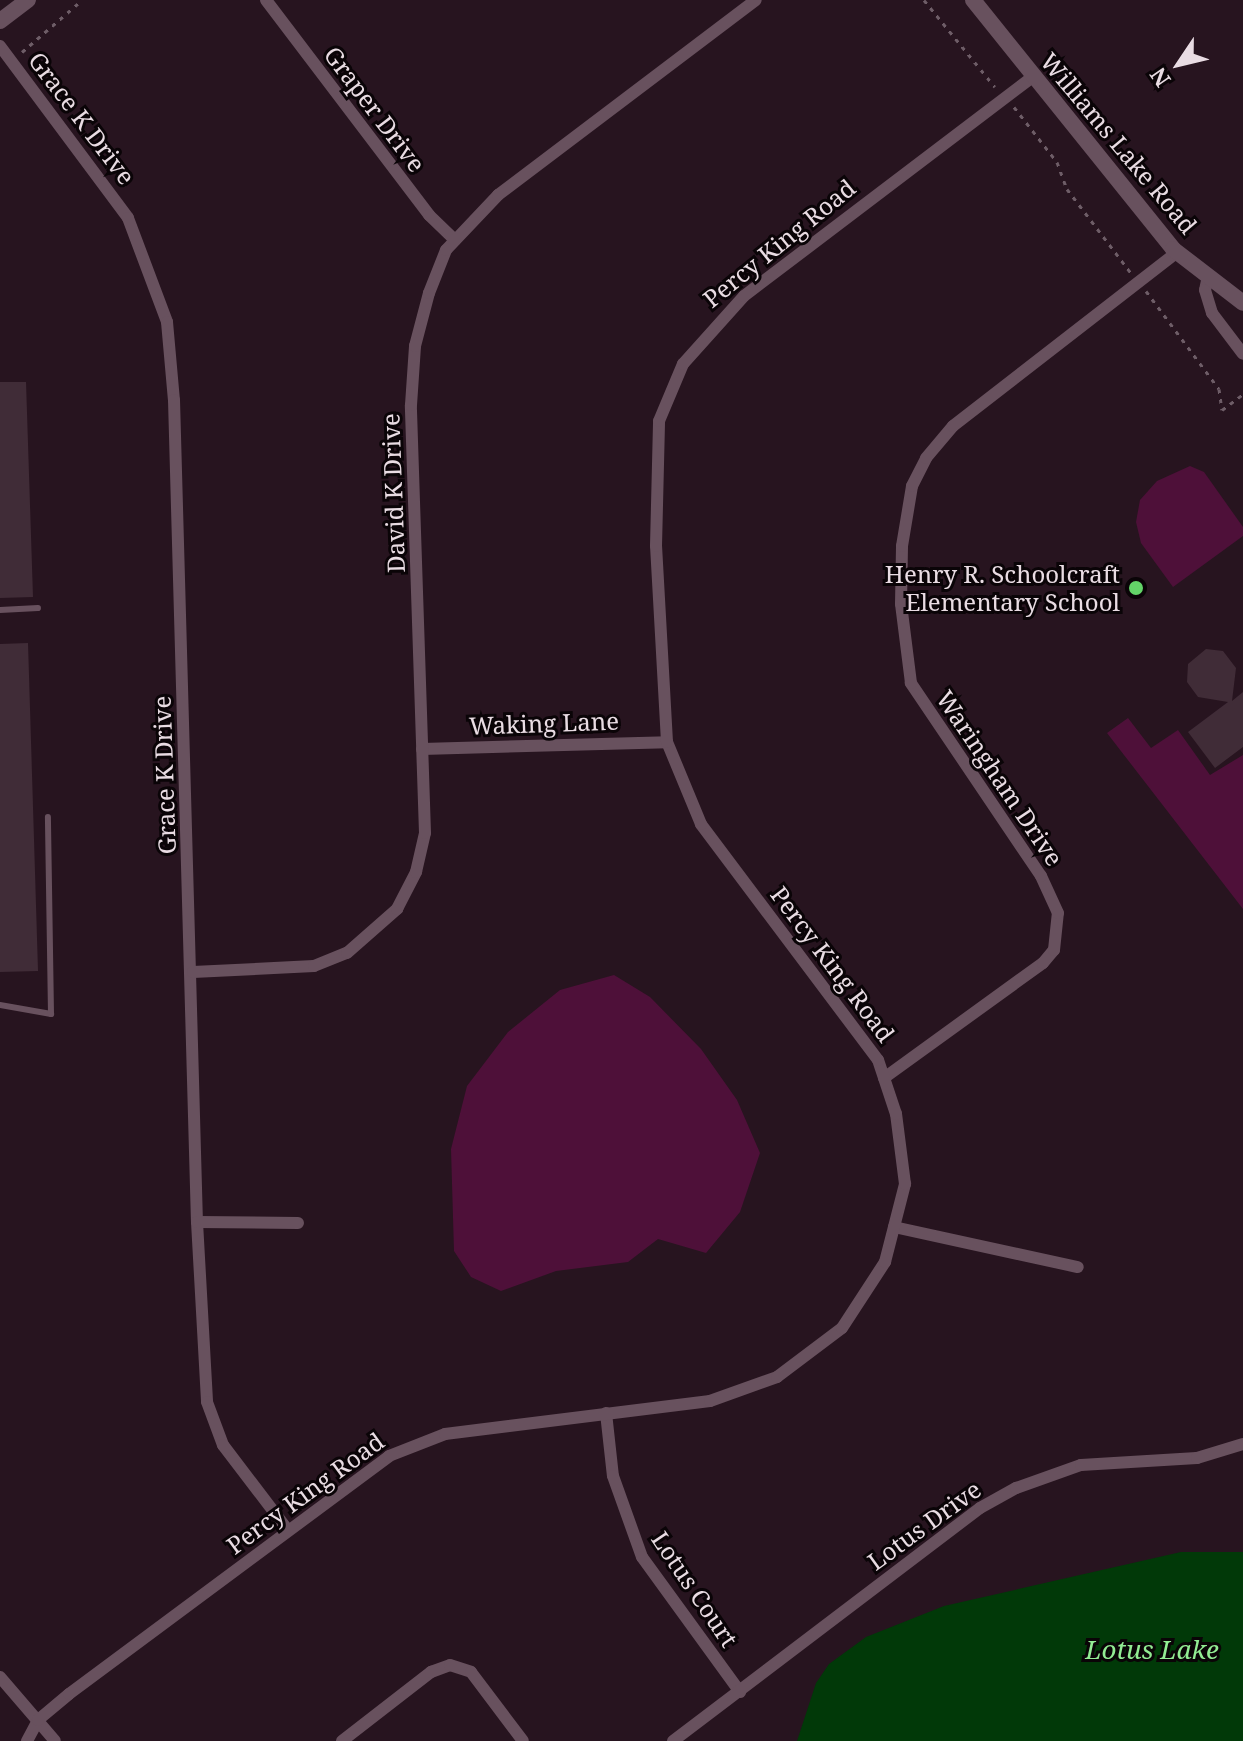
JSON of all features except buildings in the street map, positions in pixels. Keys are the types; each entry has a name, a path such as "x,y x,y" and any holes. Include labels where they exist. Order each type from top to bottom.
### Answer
{"main road":[{"path":"0,21 26,0"},
{"name":"Williams Lake Road","path":"973,0 1032,77 1177,252 1243,303"}],"street":[{"name":"Graper Drive","path":"266,0 429,215 455,240"},
{"name":"David K Drive","path":"193,972 314,966 372,935 397,909 416,872 425,833 413,376 429,293 455,240 498,195 756,0"},
{"name":"Grace K Drive","path":"0,46 128,218 167,322 193,972 197,1222 212,1422 287,1529"},
{"name":"Percy King Road","path":"38,1720 287,1529 412,1444 489,1426 710,1401 777,1377 842,1328 885,1262 905,1184 896,1114 878,1060 701,824 667,742 656,546 659,421 683,364 707,330 744,296 1032,77"},
{"name":"Waringham Drive","path":"884,1078 1043,963 1054,950 1058,913 1041,876 911,683 901,604 902,546 912,486 926,458 953,426 1177,252"},
{"path":"1208,276 1205,290 1212,313 1243,354"},
{"name":"Waking Lane","path":"422,749 667,742"},
{"path":"197,1222 298,1223"},
{"path":"894,1227 1078,1267"},
{"name":"Lotus Court","path":"606,1413 613,1476 642,1557 740,1692"},
{"name":"Lotus Drive","path":"673,1741 980,1508 1016,1488 1081,1465 1197,1458 1243,1444"},
{"path":"342,1741 431,1672 450,1665 471,1672 523,1741"},
{"path":"0,1677 55,1741"},
{"path":"27,1741 38,1720"}],"lane":[{"path":"0,610 38,608"},
{"path":"0,1005 51,1014 48,817"}],"path":[{"path":"11,60 82,0"},
{"path":"924,0 1057,162 1067,189 1219,389 1222,410 1243,394"}],"shaded area":[{"path":"1190,466 1204,472 1243,527 1243,536 1173,587 1141,543 1136,522 1140,500 1157,481"},
{"path":"1128,718 1151,748 1178,730 1210,775 1243,755 1243,909 1107,733"},
{"path":"614,975 650,997 701,1049 737,1100 760,1153 740,1212 706,1253 658,1239 628,1262 556,1271 501,1291 471,1277 454,1251 451,1149 467,1086 508,1032 560,990"}],"water":[{"name":"Lotus Lake","path":"1181,1552 1243,1552 1243,1741 797,1741 816,1683 829,1664 866,1637 944,1606"}],"place":[{"name":"Henry R. Schoolcraft Elementary School","path":"1136,588"}]}
